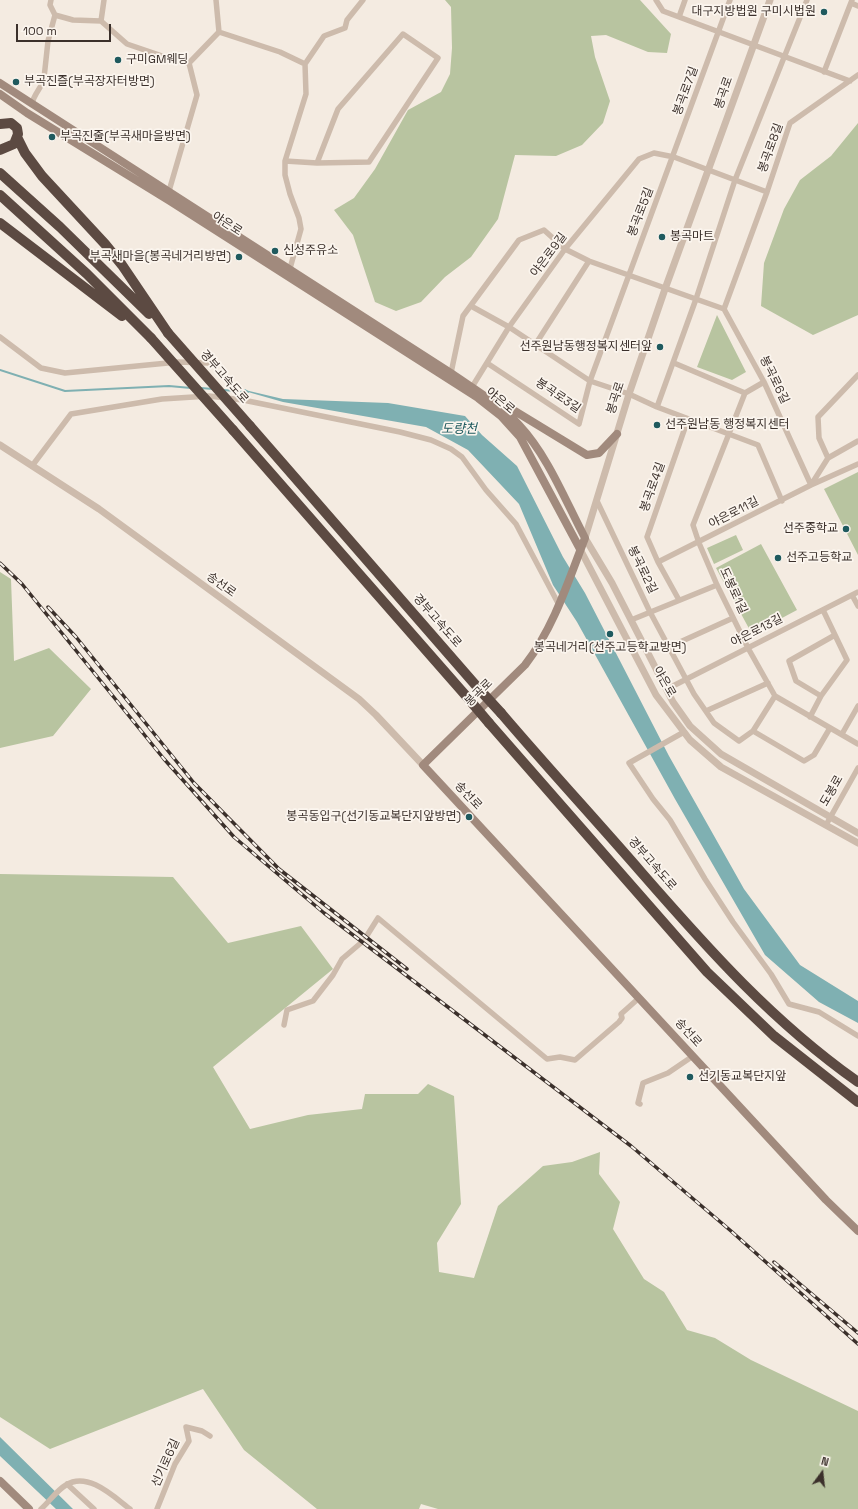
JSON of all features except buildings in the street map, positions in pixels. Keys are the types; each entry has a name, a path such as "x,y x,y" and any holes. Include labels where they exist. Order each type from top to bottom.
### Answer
{"highway":[{"path":"0,123 8,122 14,125 18,133 18,139 25,153 42,176 105,244 168,333"},
{"path":"0,150 12,145 18,139"},
{"name":"경부고속도로","path":"2,175 66,232 168,333 694,933 746,988 792,1032 858,1082"},
{"path":"0,195 87,274 151,338 707,972 774,1036 858,1102"},
{"path":"0,223 151,338"}],"main road":[{"name":"야은로","path":"0,83 291,268 472,387 508,413 530,437 585,538"},
{"name":"야은로","path":"0,94 27,113 478,398 502,416 520,437 580,549"},
{"path":"472,387 587,455 599,453 617,434"},
{"name":"봉곡로","path":"423,765 524,665 545,636 559,605 585,538"},
{"name":"송선로","path":"423,765 826,1200 858,1232"},
{"path":"0,1481 29,1509"}],"street":[{"path":"32,104 33,95 43,84 48,42 55,16 50,5 51,0"},
{"path":"101,21 104,0"},
{"path":"216,0 219,32"},
{"path":"288,277 301,229 299,218 285,175 285,161 306,94 305,64 324,36 345,28 348,20 363,0"},
{"path":"656,0 663,11 850,81"},
{"path":"679,17 685,0"},
{"name":"봉곡로7길","path":"674,157 730,0"},
{"name":"봉곡로","path":"585,538 629,394 665,289 770,0"},
{"name":"봉곡로8길","path":"735,180 807,0"},
{"path":"824,72 852,2 858,6"},
{"path":"55,16 73,20 101,21 127,44 174,60 189,62"},
{"path":"189,62 219,32"},
{"path":"219,32 280,52 305,64"},
{"path":"285,161 317,163 369,162 438,58 403,34 338,109 317,163"},
{"path":"169,191 197,95 189,62"},
{"name":"봉곡로8길","path":"709,171 767,192 790,123 858,75"},
{"name":"야은로9길","path":"472,387 510,327 565,250 639,160 649,154 674,157"},
{"path":"674,157 709,171"},
{"name":"봉곡로5길","path":"629,274 674,157"},
{"path":"657,407 696,299 735,180"},
{"path":"451,373 463,316 519,240 544,230 565,250 589,261 724,309 767,192"},
{"path":"535,345 589,261"},
{"name":"봉곡로3길","path":"488,363 579,424 590,382 629,274"},
{"path":"471,306 510,327 590,382 629,394 657,407 758,445 782,501"},
{"name":"봉곡로6길","path":"724,309 764,382 811,485"},
{"path":"0,337 41,368 66,373 178,362 209,363"},
{"path":"674,363 745,393"},
{"path":"828,458 819,438 818,417 858,375"},
{"path":"699,543 693,525 745,393 764,382"},
{"path":"32,466 71,414 162,399 209,396 243,400 431,440 451,449 462,457 486,490 516,524 559,605"},
{"name":"봉곡로4길","path":"658,562 647,537 688,419"},
{"path":"811,485 828,458 858,441"},
{"name":"송선로","path":"0,445 98,509 359,699 423,765"},
{"name":"야은로11길","path":"658,562 699,543 811,485 858,464"},
{"name":"봉곡로2길","path":"597,501 650,612 686,680 714,723 739,741 753,731"},
{"name":"야은로","path":"585,538 612,583 667,689 690,726 721,754 858,833"},
{"name":"도봉로1길","path":"699,543 716,585 748,648 775,696"},
{"name":"야은로","path":"580,549 656,695 690,740 721,767 858,843"},
{"path":"658,562 679,600"},
{"path":"631,620 716,585"},
{"name":"야은로13길","path":"667,689 858,592"},
{"path":"852,595 858,606"},
{"path":"810,717 822,696 847,660 823,610"},
{"path":"669,647 733,618"},
{"path":"822,696 796,681 789,661 835,635"},
{"path":"706,710 768,683"},
{"path":"830,728 814,755 804,760 753,731 775,696 858,744"},
{"path":"842,734 858,706"},
{"path":"684,732 629,763 653,799 670,820 705,879 733,922 771,974 789,1004 819,1012 858,1036"},
{"name":"도봉로","path":"826,825 858,768"},
{"path":"366,937 378,918 547,1059 560,1057 575,1060 619,1022 622,1018 621,1014 639,998"},
{"path":"284,1025 287,1010 313,1001 333,975 342,959 362,942"},
{"path":"640,1104 638,1102 643,1083 668,1073 693,1056"},
{"name":"선기로6길","path":"157,1509 175,1464 189,1441 186,1427 202,1431 210,1436"},
{"path":"41,1509 67,1484 84,1481 101,1489 130,1509"},
{"path":"67,1484 94,1509"}],"green space":[{"path":"445,0 640,0 671,34 667,53 648,52 606,35 591,36 595,57 610,101 603,123 582,145 556,156 515,155 498,219 471,257 445,277 421,302 396,311 375,302 353,235 334,210 354,198 375,169 408,110 441,92 450,74 452,48 451,7"},
{"path":"858,123 858,315 813,335 761,306 764,263 784,209 800,180 831,156"},
{"path":"717,315 746,372 732,380 697,367"},
{"path":"858,472 858,555 824,489"},
{"path":"736,535 743,550 714,564 707,548"},
{"path":"761,544 797,610 752,634 716,568"},
{"path":"0,572 11,579 14,661 49,648 91,689 53,736 0,748"},
{"path":"0,874 173,877 228,943 301,926 333,969 213,1067 250,1129 308,1115 362,1109 365,1094 418,1094 428,1084 454,1096 461,1204 437,1243 439,1272 474,1278 498,1206 543,1166 572,1162 600,1152 599,1174 620,1202 613,1229 644,1279 664,1292 687,1330 715,1338 751,1360 858,1411 858,1509 438,1509 421,1504 419,1509 317,1509 244,1450 203,1389 50,1449 0,1417"}],"water":[{"name":"도량천","path":"245,390 283,399 388,403 465,416 482,435 517,466 563,557 585,593 669,756 744,889 800,965 858,1001 858,1023 819,1002 765,955 675,799 577,622 553,585 519,504 468,450 426,427 283,402"},
{"path":"0,1437 73,1509 56,1509 0,1456"}],"waterway":[{"path":"0,370 65,391 169,386 191,388"},
{"path":"201,388 213,389"},
{"path":"223,390 248,392 245,390"}],"railway":[{"path":"0,563 22,584 164,759 234,837 324,913 631,1146 731,1231 858,1344"},
{"path":"48,607 76,637 194,783 279,869 407,969"},
{"path":"774,1262 858,1333"}],"place":[{"name":"대구지방법원 구미시법원","path":"824,12"},
{"name":"구미GM웨딩","path":"118,60"},
{"name":"부곡진즐(부곡장자터방면)","path":"16,82"},
{"name":"부곡진줄(부곡새마을방면)","path":"52,137"},
{"name":"봉곡마트","path":"662,237"},
{"name":"신성주유소","path":"275,251"},
{"name":"부곡새마을(봉곡네거리방면)","path":"239,257"},
{"name":"선주원남동행정복지센터앞","path":"660,347"},
{"name":"선주원남동 행정복지센터","path":"657,425"},
{"name":"선주중학교","path":"846,529"},
{"name":"선주고등학교","path":"778,558"},
{"name":"봉곡네거리(선주고등학교방면)","path":"610,634"},
{"name":"봉곡동입구(선기동교복단지앞방면)","path":"469,817"},
{"name":"선기동교복단지앞","path":"690,1077"}]}
